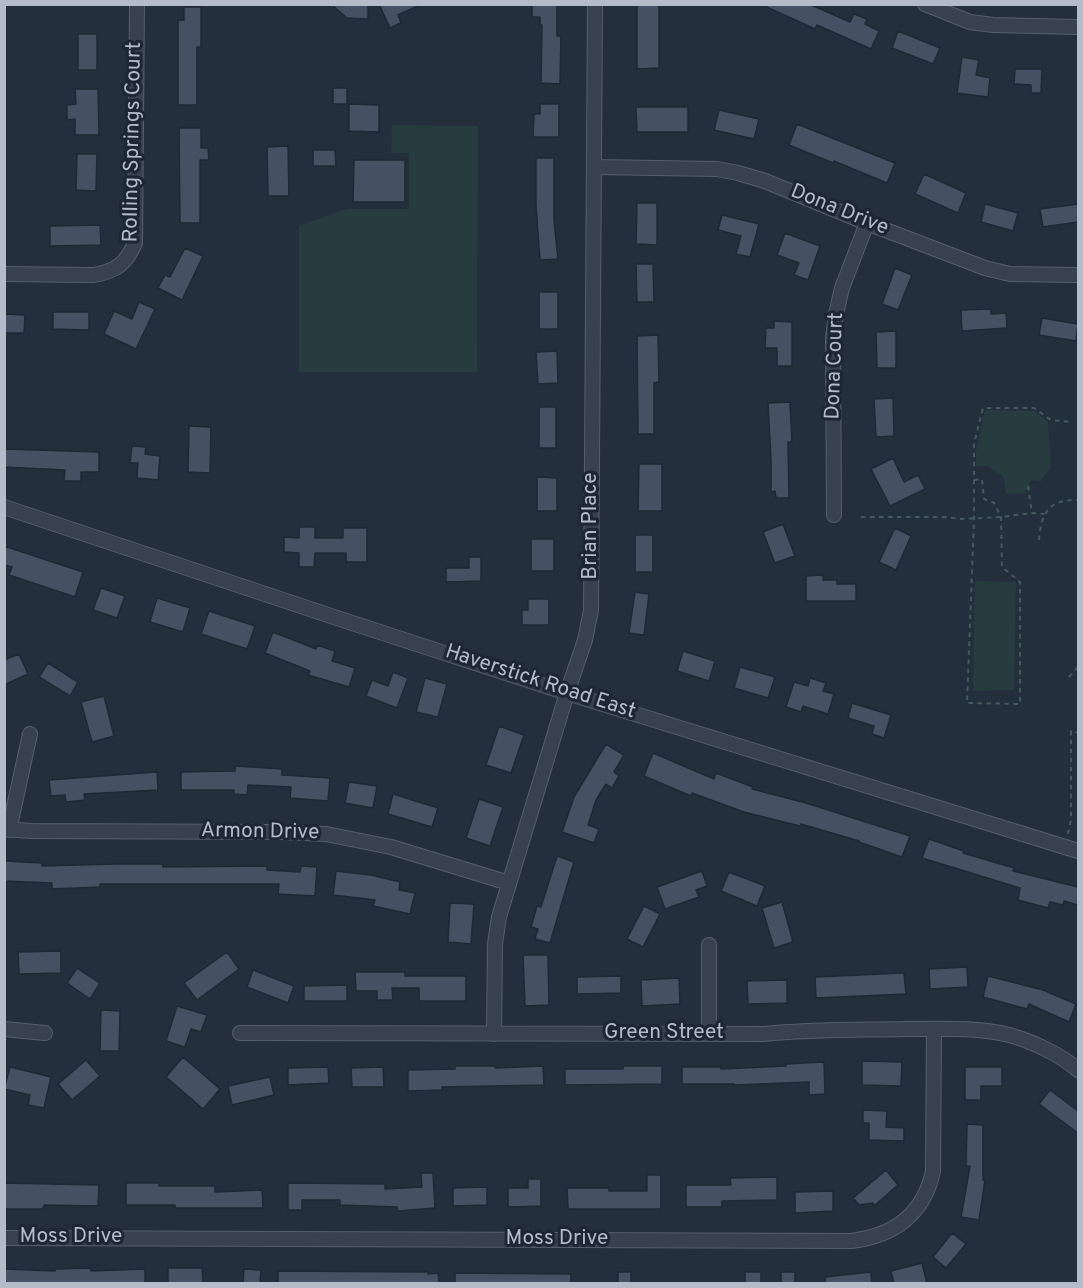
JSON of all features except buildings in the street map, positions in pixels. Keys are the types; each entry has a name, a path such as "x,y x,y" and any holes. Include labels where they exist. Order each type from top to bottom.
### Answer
{"street":[{"name":"Rolling Springs Court","path":"4,274 108,272 119,267 130,255 135,243 137,4"},
{"name":"Brian Place","path":"494,1034 495,944 499,917 585,640 591,610 595,4"},
{"path":"925,4 970,21 993,25 1078,27"},
{"name":"Dona Drive","path":"594,167 717,169 738,173 765,181 985,268 1010,274 1078,275"},
{"name":"Dona Court","path":"834,515 833,339 842,288 867,223"},
{"name":"Haverstick Road East","path":"4,507 567,693 1078,851"},
{"path":"7,829 30,734"},
{"name":"Armon Drive","path":"7,829 326,834 390,847 509,883"},
{"path":"709,945 709,1034"},
{"path":"4,1029 45,1033"},
{"name":"Moss Drive","path":"4,1238 863,1240 886,1233 902,1223 924,1198 930,1184 933,1171 934,1029"},
{"name":"Green Street","path":"240,1033 764,1034 803,1030 980,1030 1010,1036 1052,1052 1078,1070"}],"path":[{"path":"974,480 982,480 984,499 994,503 1001,517 1002,567 1020,582 1020,704 967,703 974,519 974,480 974,444 983,408 1034,408 1051,420 1071,422"},
{"path":"1029,486 1032,513"},
{"path":"1039,540 1040,523 1049,508 1065,500 1078,500"},
{"path":"861,517 974,519 1032,513 1044,514"},
{"path":"1069,677 1078,667"},
{"path":"1064,847 1071,819 1071,731 1078,733"}],"green space":[{"path":"392,125 478,126 477,372 299,372 299,226 347,209 409,209 409,153 391,153"},
{"path":"985,410 1034,411 1048,422 1051,467 1041,481 1031,480 1025,493 1006,494 1004,477 989,466 976,466 976,451"},
{"path":"975,581 1016,582 1014,690 973,691"}]}
